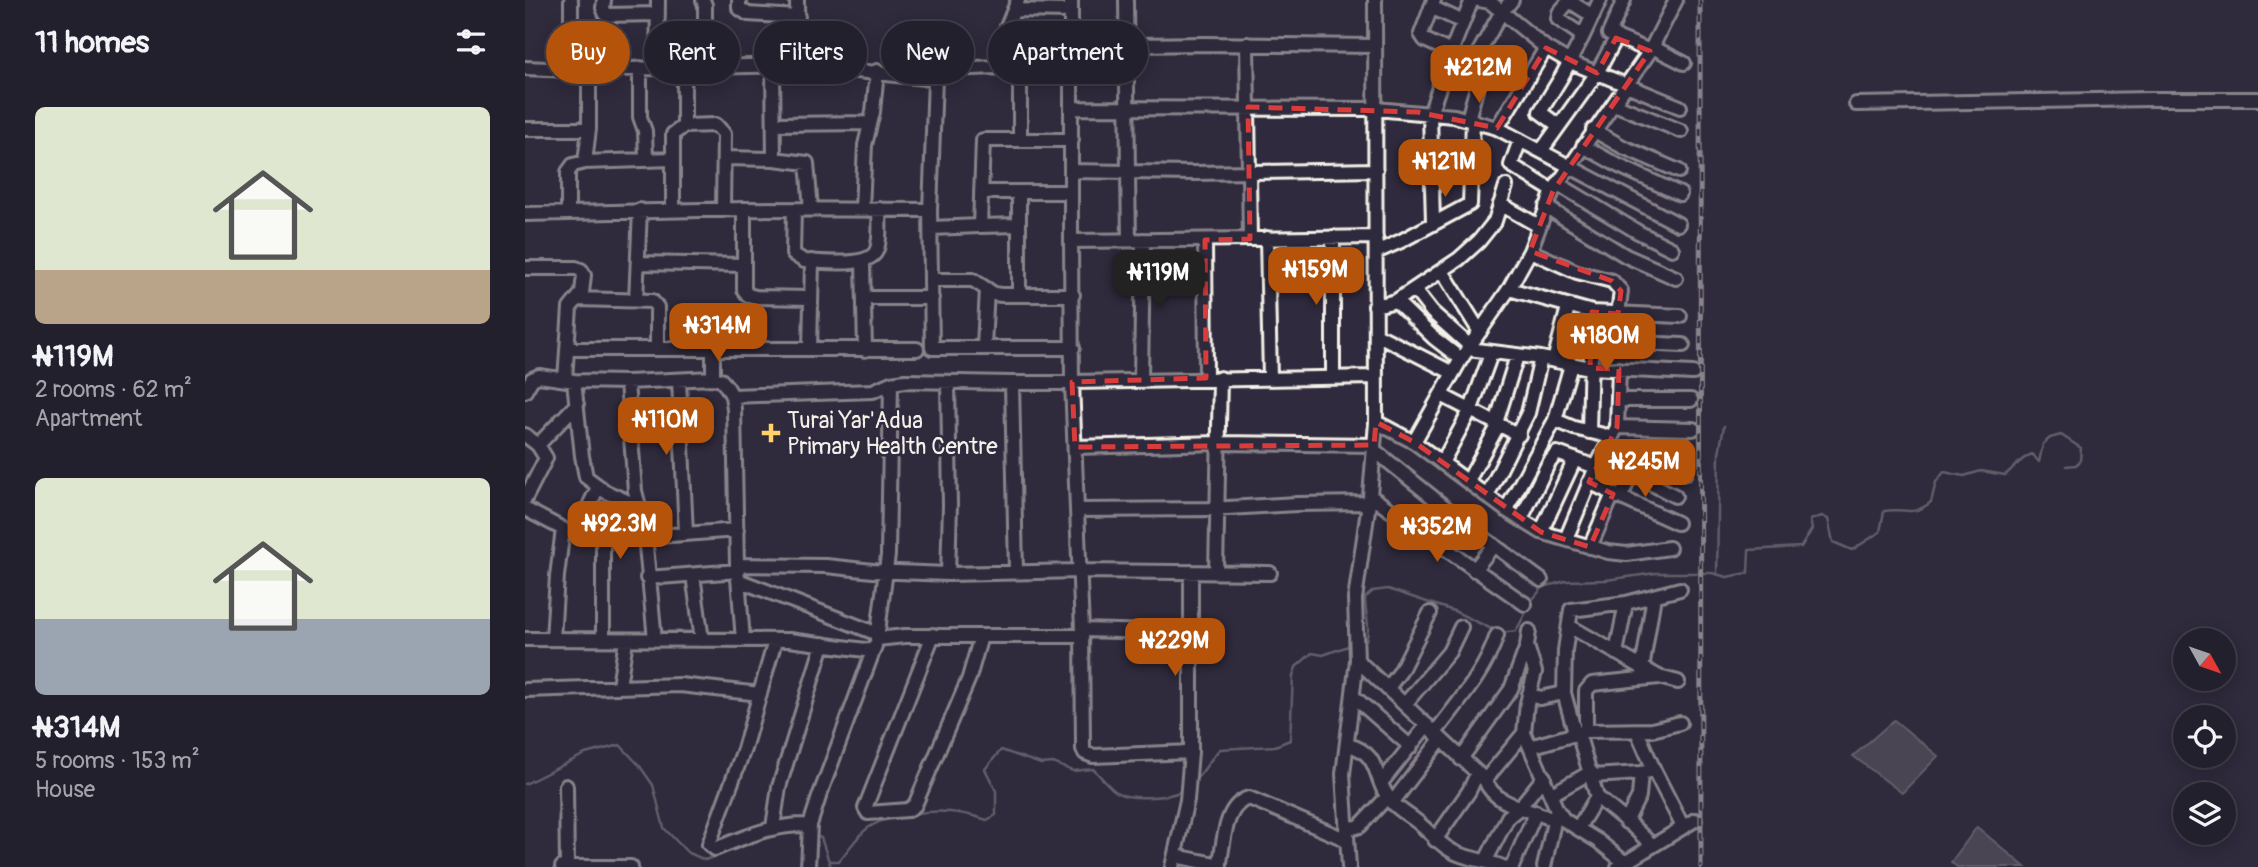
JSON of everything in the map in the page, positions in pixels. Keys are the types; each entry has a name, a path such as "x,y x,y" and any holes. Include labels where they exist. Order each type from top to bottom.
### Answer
{"street":[{"path":"571,0 571,21"},
{"path":"604,0 606,15 658,14"},
{"path":"658,0 658,21"},
{"path":"703,0 705,21"},
{"path":"739,0 739,8 748,14 799,17"},
{"path":"797,0 799,21"},
{"path":"1126,0 1126,21"},
{"path":"1349,867 1343,774 1357,660 1355,599 1369,499 1376,422 1375,0"},
{"path":"1433,222 1430,114 1472,0"},
{"path":"1376,252 1470,204 1471,120 1480,76 1475,59 1501,13 1512,0"},
{"path":"1583,36 1558,19 1559,13 1569,0 1593,16"},
{"path":"1559,126 1541,114 1540,109 1570,62 1600,0"},
{"path":"1624,0 1609,31 1610,35 1684,63"},
{"path":"1414,442 1466,352 1509,289 1530,251 1555,187 1651,49 1677,0"},
{"path":"1486,1 1546,48 1570,62 1680,107"},
{"path":"1451,52 1422,37 1433,4 1463,22"},
{"path":"1010,21 1017,5 1070,6"},
{"path":"1541,151 1597,72 1616,37"},
{"path":"1247,44 1250,239"},
{"path":"1148,46 1375,46"},
{"path":"1497,128 1546,48"},
{"path":"525,68 546,69"},
{"path":"630,68 644,68"},
{"path":"640,68 640,117 645,131 646,159"},
{"path":"867,70 881,72"},
{"path":"862,209 865,145 877,71"},
{"path":"585,162 589,128 589,84"},
{"path":"684,84 684,126"},
{"path":"773,84 773,159"},
{"path":"935,84 930,211 932,348 1073,348"},
{"path":"1020,84 1020,140"},
{"path":"1071,84 1072,382 1082,633 1083,749 1085,753 1093,756 1191,752"},
{"path":"1126,84 1129,240"},
{"path":"1856,104 2258,99"},
{"path":"1614,104 1681,131"},
{"path":"1072,108 1376,108 1471,120 1497,128 1678,224"},
{"path":"774,124 870,124"},
{"path":"673,209 673,134 684,126 716,125 724,134 723,210"},
{"path":"525,129 589,128"},
{"path":"1593,130 1623,147 1679,171"},
{"path":"980,226 983,140 1072,140"},
{"path":"1520,140 1511,165 1672,249"},
{"path":"1583,146 1680,194"},
{"path":"724,158 807,163 811,209"},
{"path":"568,212 568,172 573,165 585,162 672,159"},
{"path":"1072,171 1195,173 1376,170"},
{"path":"1375,306 1396,301 1442,271 1479,241 1495,221 1506,186"},
{"path":"981,192 1071,192"},
{"path":"1019,192 1019,295"},
{"path":"1500,204 1539,226"},
{"path":"1546,207 1626,256 1676,278"},
{"path":"525,214 673,209 930,211"},
{"path":"744,209 744,290 756,298 811,298"},
{"path":"795,209 793,254 797,258 863,262 871,258 877,250 879,209"},
{"path":"636,300 640,210"},
{"path":"931,228 1019,225"},
{"path":"1333,237 1333,378"},
{"path":"1071,241 1376,237"},
{"path":"1267,238 1271,378"},
{"path":"1141,380 1143,240"},
{"path":"1205,240 1206,378"},
{"path":"1530,251 1577,272 1612,282 1621,291 1618,314"},
{"path":"810,348 812,261"},
{"path":"863,262 865,350"},
{"path":"638,264 744,265"},
{"path":"525,268 576,268 584,275 582,293 570,309 568,349 584,471 586,477 598,486 638,506"},
{"path":"1442,271 1480,332"},
{"path":"932,280 973,280 1001,295 1073,295"},
{"path":"984,346 987,289"},
{"path":"1415,289 1466,352"},
{"path":"1509,289 1592,312 1680,316"},
{"path":"864,298 932,298"},
{"path":"577,299 652,301 656,304 657,348"},
{"path":"1396,301 1444,346 1466,352 1517,356 1590,368 1693,373"},
{"path":"1487,496 1519,435 1568,307"},
{"path":"1589,432 1592,312"},
{"path":"1376,334 1453,373"},
{"path":"1591,341 1683,345"},
{"path":"1439,366 1444,346"},
{"path":"713,348 713,379"},
{"path":"568,349 918,349"},
{"path":"1442,463 1471,409 1491,354"},
{"path":"1468,481 1498,424 1517,356"},
{"path":"1506,510 1555,420 1571,365"},
{"path":"1566,539 1589,482 1611,438 1619,400 1619,369"},
{"path":"525,391 532,379 539,376 627,382 721,380 732,396 735,424 738,572 744,640"},
{"path":"732,396 873,391 891,383 916,381 1012,383 1376,377"},
{"path":"1216,572 1220,378"},
{"path":"679,380 686,534"},
{"path":"627,382 635,491 644,525 655,640"},
{"path":"808,867 809,833 876,641 887,572 891,383"},
{"path":"947,574 950,505 949,383"},
{"path":"1012,383 1016,572"},
{"path":"1441,395 1519,435"},
{"path":"1619,400 1691,400"},
{"path":"538,445 577,404"},
{"path":"1555,420 1611,438 1693,429"},
{"path":"1376,422 1414,442 1506,510 1541,532 1608,552 1627,554 1669,548"},
{"path":"525,435 538,445 546,458 525,499"},
{"path":"1611,438 1631,473"},
{"path":"1075,447 1218,443 1374,447 1457,517 1541,580"},
{"path":"1513,449 1533,462"},
{"path":"1590,547 1642,452 1685,473"},
{"path":"1521,519 1553,456 1560,453 1596,467 1631,473 1675,496"},
{"path":"1541,532 1575,458"},
{"path":"1589,482 1677,523"},
{"path":"598,486 581,523 602,536 603,639"},
{"path":"1077,510 1218,509 1369,499 1525,604"},
{"path":"525,509 563,529 553,639"},
{"path":"1434,541 1457,517"},
{"path":"645,537 737,530"},
{"path":"1474,570 1494,545"},
{"path":"647,578 826,566 947,574 1079,571 1270,573"},
{"path":"738,572 876,641"},
{"path":"1191,572 1191,752 1188,800 1173,862 1219,866 1229,817 1235,806 1249,798 1346,835"},
{"path":"693,575 702,640"},
{"path":"1652,845 1597,797 1580,732 1564,693 1565,650 1570,613 1575,608 1626,603 1680,589"},
{"path":"1642,669 1654,596"},
{"path":"1616,653 1626,603"},
{"path":"1388,688 1400,672 1430,613"},
{"path":"1569,626 1642,669 1678,682"},
{"path":"1405,704 1449,652 1461,627"},
{"path":"1461,759 1510,689 1527,646 1529,631"},
{"path":"525,639 744,640 823,644 933,635 1189,633"},
{"path":"933,635 865,808 869,813 908,810 915,805 969,678 981,636"},
{"path":"1346,835 1390,800 1434,732 1479,674 1492,651 1497,635"},
{"path":"619,686 626,640"},
{"path":"775,641 737,768 709,844 715,849 786,825 809,833"},
{"path":"773,828 779,788 823,644"},
{"path":"1527,646 1535,668 1524,733 1552,794 1556,815 1544,867"},
{"path":"1357,660 1481,777 1487,787 1519,808 1556,815 1578,828 1621,864 1695,820"},
{"path":"1580,732 1588,686 1659,677"},
{"path":"525,690 680,685 760,694"},
{"path":"1529,695 1541,698 1564,693"},
{"path":"1354,697 1411,747"},
{"path":"1530,747 1580,732 1637,731 1680,723"},
{"path":"1637,731 1647,772 1683,827"},
{"path":"1381,783 1411,747 1434,732"},
{"path":"1435,840 1469,791 1524,733"},
{"path":"1348,745 1361,748 1368,754 1390,800 1422,825 1458,861 1495,864 1508,817 1519,808 1543,777"},
{"path":"1552,794 1592,774 1647,772"},
{"path":"1626,822 1647,772"},
{"path":"566,786 567,867"},
{"path":"1578,828 1597,797"},
{"path":"1512,867 1536,812"},
{"path":"559,867 631,867"}],"highlighted area":[{"path":"1616,38 1650,51 1553,191 1530,251 1612,281 1621,291 1618,314 1592,312 1590,368 1619,369 1617,427 1589,482 1613,494 1590,547 1541,532 1414,442 1376,422 1374,445 1075,447 1072,382 1206,378 1205,240 1250,239 1248,107 1417,112 1497,128 1546,48 1597,73"}],"shaded area":[{"path":"1894,720 1938,756 1902,793 1853,756"},
{"path":"1977,827 2025,867 1957,867 1951,862"}],"waterway":[{"path":"1717,574 1719,453 1724,426"},
{"path":"1364,641 1368,630 1365,598 1373,591 1388,589 1454,611 1500,633 1516,631 1533,599 1543,587 1566,581 1606,580 1656,573 1712,573 1727,577 1748,573 1749,550 1801,547 1812,529 1810,520 1822,516 1828,519 1833,542 1852,550 1880,532 1884,511 1913,511 1931,502 1936,482 1944,472 1964,476 1981,471 2005,475 2032,454 2039,462 2043,444 2050,438 2061,435 2081,448 2080,461 2076,465 2066,466"},
{"path":"1192,783 1220,749 1275,746 1290,740 1293,676 1296,667 1312,653 1323,655 1351,645"},
{"path":"525,784 585,754 620,745 653,785 664,828 687,852 705,860 776,834"},
{"path":"912,814 949,812 987,820 996,815 996,791 985,769 1001,750 1041,764 1053,763 1073,771 1093,769 1111,788 1124,795 1162,796 1184,789"},
{"path":"829,861 839,861 869,827 898,817"},
{"path":"815,836 821,838 831,867"}],"railway":[{"path":"1700,0 1701,867"}],"place":[{"name":"Turai Yar'Adua Primary Health Centre","path":"771,433"}]}
